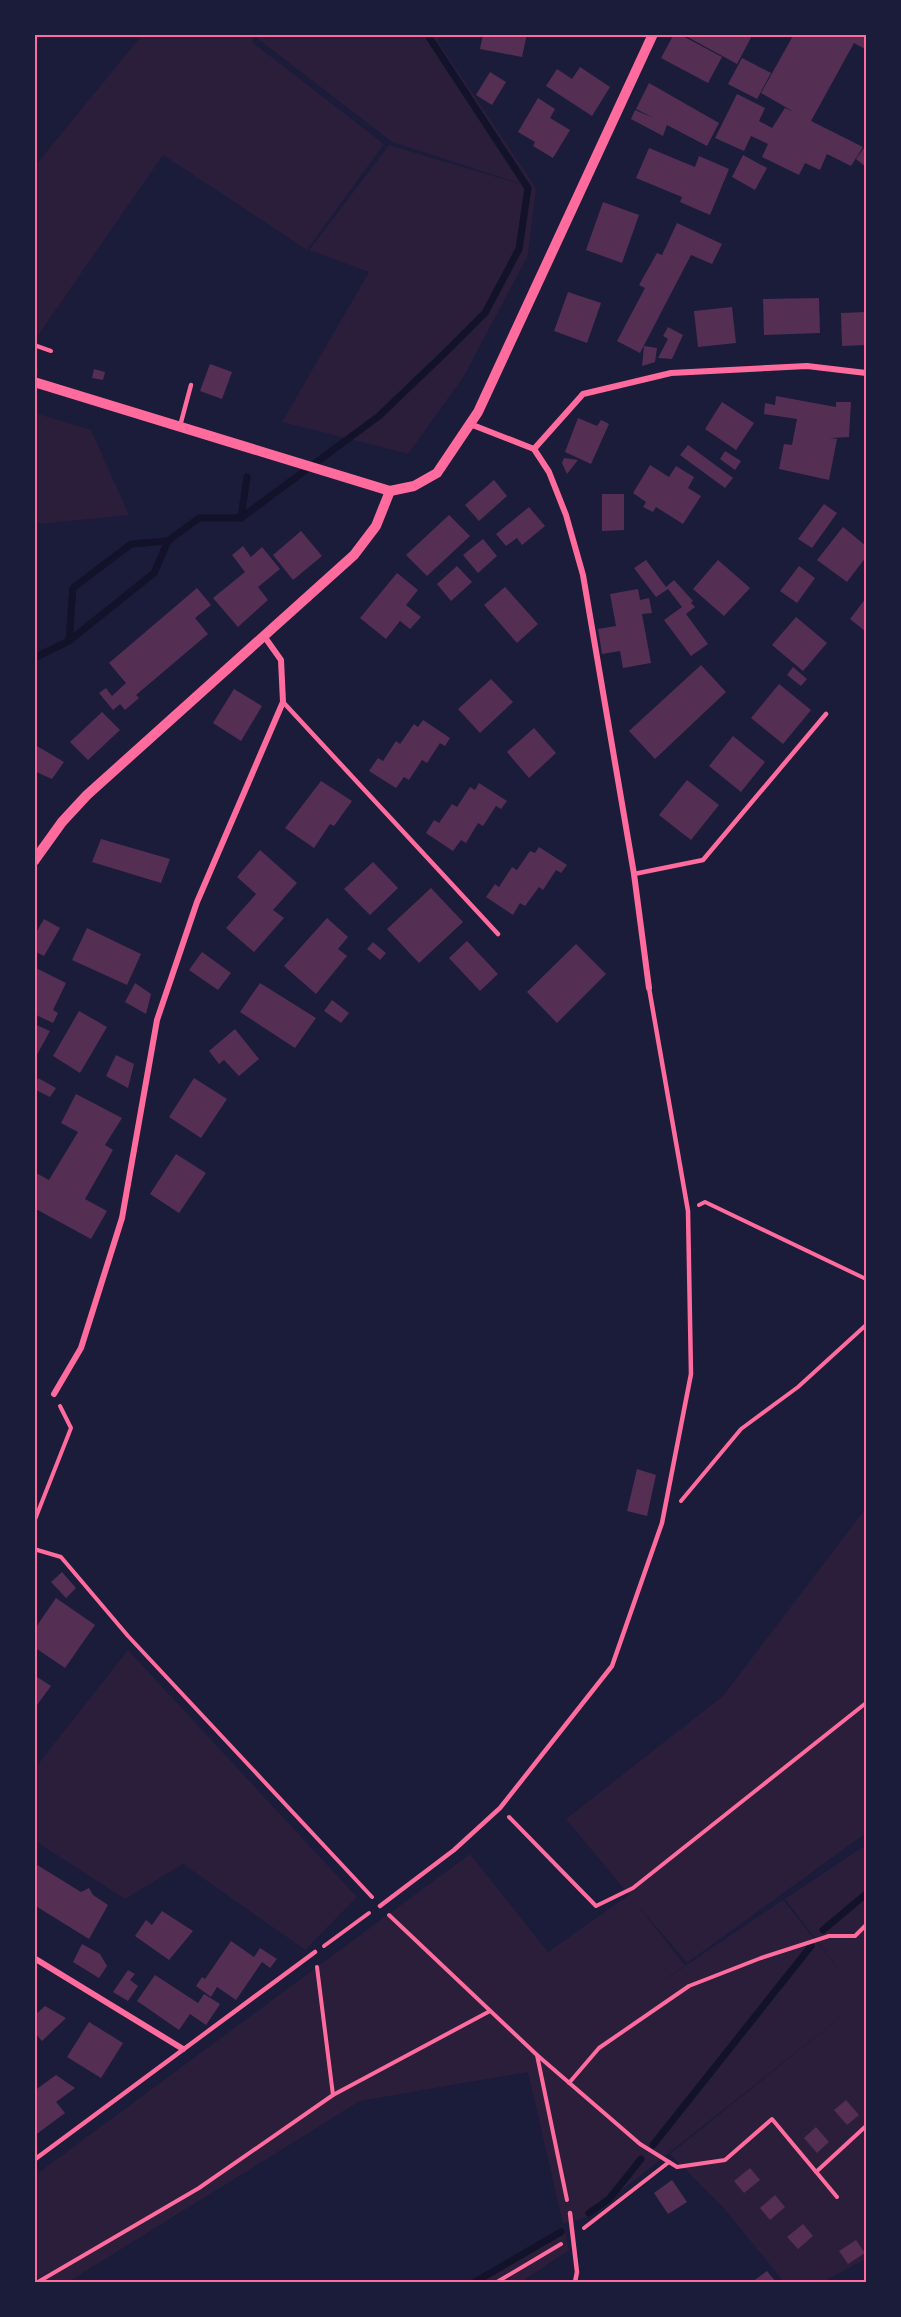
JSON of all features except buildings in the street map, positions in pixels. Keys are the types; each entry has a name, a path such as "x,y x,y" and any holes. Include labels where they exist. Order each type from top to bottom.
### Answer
{"street":[{"path":"34,382 390,491 414,486 437,473 470,424 653,34"},
{"path":"534,449 583,394 671,373 807,366 867,374"},
{"path":"470,424 534,449 549,472 566,515 583,575 634,874 649,988"},
{"path":"34,861 62,822 87,795 354,555 376,526 390,491"},
{"path":"54,1394 81,1347 122,1218 157,1020 197,902 283,702 281,660 264,636"},
{"path":"34,1958 183,2049"}],"lane":[{"path":"180,428 191,385"},
{"path":"283,702 498,934"},
{"path":"634,874 703,860 826,714"},
{"path":"380,1906 454,1850 500,1808 612,1666 662,1524 692,1374 688,1211 649,988"},
{"path":"34,2160 315,1952"},
{"path":"570,2213 577,2272 575,2283"}],"path":[{"path":"34,345 51,351"},
{"path":"688,1211 705,1202 867,1279"},
{"path":"662,1524 741,1430 798,1387 867,1324"},
{"path":"34,1522 71,1428 54,1394"},
{"path":"34,1549 62,1557 128,1636 380,1906 537,2055 640,2144 677,2167 725,2160 772,2119 837,2197"},
{"path":"500,1808 596,1906 633,1888 867,1703"},
{"path":"333,2096 315,1952 380,1906"},
{"path":"569,2083 599,2048 689,1986 761,1958 829,1936 855,1936 867,1925"},
{"path":"38,2283 199,2188 333,2096 490,2011"},
{"path":"537,2055 570,2213"},
{"path":"816,2172 867,2126"},
{"path":"497,2283 573,2237 669,2162"}],"shaded area":[{"path":"142,35 254,35 252,42 384,144 307,250 163,155 39,334 34,332 35,166"},
{"path":"260,35 439,35 438,42 536,188 528,255 464,376 408,454 282,422 369,272 309,250 389,145 534,188 392,142 258,39"},
{"path":"35,413 91,430 129,515 40,524 35,519"},
{"path":"866,1508 866,1833 687,1963 634,1901 685,1965 658,1984 783,1900 841,1972 785,1899 866,1845 866,2259 822,2282 784,2282 721,2205 670,2154 863,1999 588,2217 563,2224 528,2072 360,2101 68,2282 35,2282 34,2176 470,1854 548,1952 629,1895 566,1819 723,1696"},
{"path":"128,1650 357,1897 305,1950 183,1864 125,1899 35,1841 35,1768"},
{"path":"565,2231 569,2250 521,2282 480,2282"}],"waterway":[{"path":"34,658 69,641 154,573 168,541 199,518 241,518 379,416 485,313 519,249 528,188 427,34"},
{"path":"241,518 247,477"},
{"path":"69,641 73,588 131,544 168,541"},
{"path":"823,1930 866,1894"},
{"path":"653,2145 811,1946"},
{"path":"589,2213 609,2199 641,2159"},
{"path":"475,2282 561,2232"}]}
